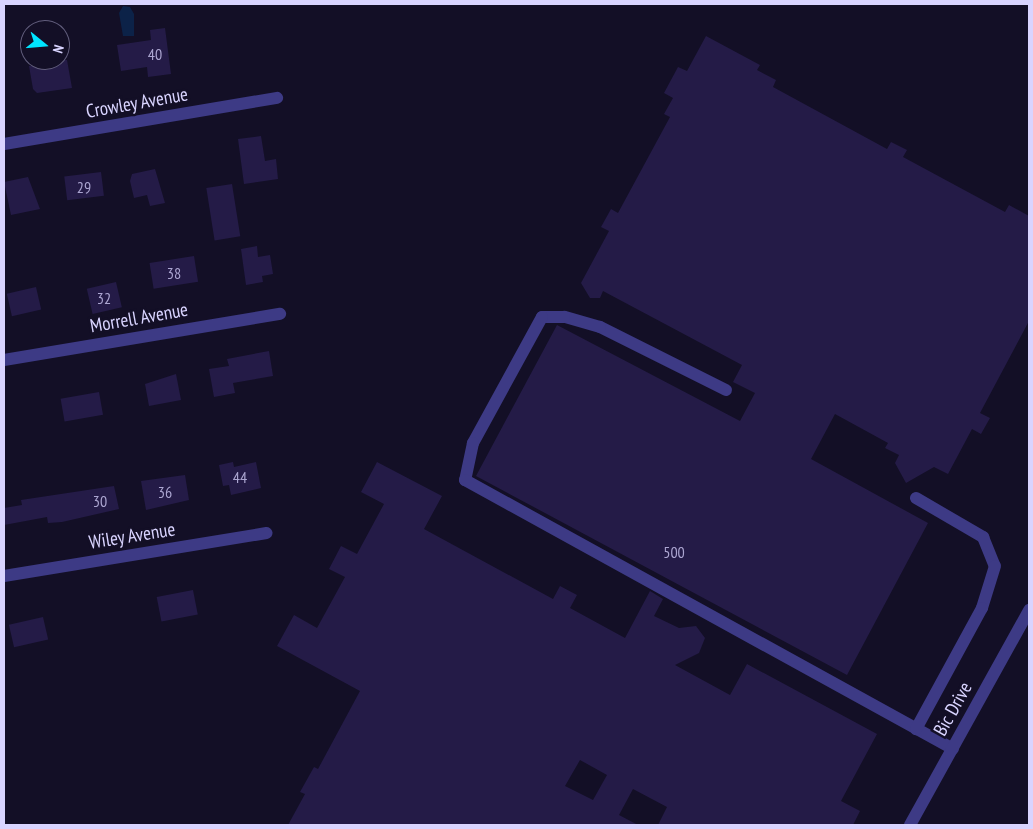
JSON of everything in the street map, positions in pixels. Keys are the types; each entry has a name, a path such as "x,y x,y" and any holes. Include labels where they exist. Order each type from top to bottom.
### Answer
{"street":[{"name":"Crowley Avenue","path":"4,144 277,98"},
{"name":"Morrell Avenue","path":"4,360 280,314"},
{"path":"726,390 600,327 564,316 542,317 473,443 465,480 953,749"},
{"path":"916,498 976,532 992,551 995,566 982,608 916,729"},
{"name":"Wiley Avenue","path":"4,576 266,533"},
{"name":"Bic Drive","path":"910,825 1029,610"}],"water":[{"path":"123,6 130,7 134,14 134,36 123,36 119,13"}],"building":[{"path":"165,28 171,74 148,77 147,67 121,71 117,45 151,40 150,30"},
{"path":"706,36 760,65 757,70 776,80 773,87 887,149 891,142 907,150 903,157 1005,212 1009,205 1029,216 1029,321 980,413 990,418 981,434 972,429 948,474 934,467 906,483 895,463 899,455 885,448 888,443 835,414 811,459 928,523 847,675 476,476 557,325 740,421 755,393 733,382 742,365 603,291 600,298 590,298 581,283 609,231 601,227 611,209 618,213 670,117 664,114 673,98 664,93 678,67 687,71"},
{"path":"30,70 69,70 72,88 37,93 33,89"},
{"path":"261,136 265,161 276,159 278,179 244,184 238,139"},
{"path":"155,169 165,203 150,206 147,195 134,198 130,181 132,174"},
{"path":"101,172 104,196 67,200 64,177"},
{"path":"28,177 40,209 11,215 4,182"},
{"path":"232,184 240,236 215,240 206,188"},
{"path":"257,246 258,257 270,255 273,274 262,276 263,282 246,285 241,249"},
{"path":"194,256 198,282 154,289 150,263"},
{"path":"116,282 122,307 93,314 87,289"},
{"path":"36,287 41,309 12,316 7,294"},
{"path":"269,351 273,376 233,383 235,393 214,397 209,369 229,366 227,359"},
{"path":"176,374 181,400 149,406 145,384"},
{"path":"99,392 103,415 65,421 61,399"},
{"path":"233,462 234,467 256,462 261,488 231,495 229,485 223,486 219,465"},
{"path":"377,462 442,496 424,529 553,599 560,586 577,595 570,608 625,638 650,591 663,599 654,616 679,628 696,626 705,638 699,653 675,665 730,695 747,664 877,734 841,801 860,811 853,825 658,825 667,807 633,789 619,815 638,825 288,825 305,794 300,792 314,767 318,769 360,691 277,646 294,615 317,628 345,577 329,569 341,546 357,554 384,504 361,492","holes":["580,760 607,775 593,800 565,786"]},
{"path":"185,475 189,500 146,510 141,481"},
{"path":"114,486 119,509 62,522 48,523 47,517 4,525 4,508 22,505 21,500"},
{"path":"193,590 198,615 161,622 157,597"},
{"path":"43,617 48,639 14,647 9,625"}]}
